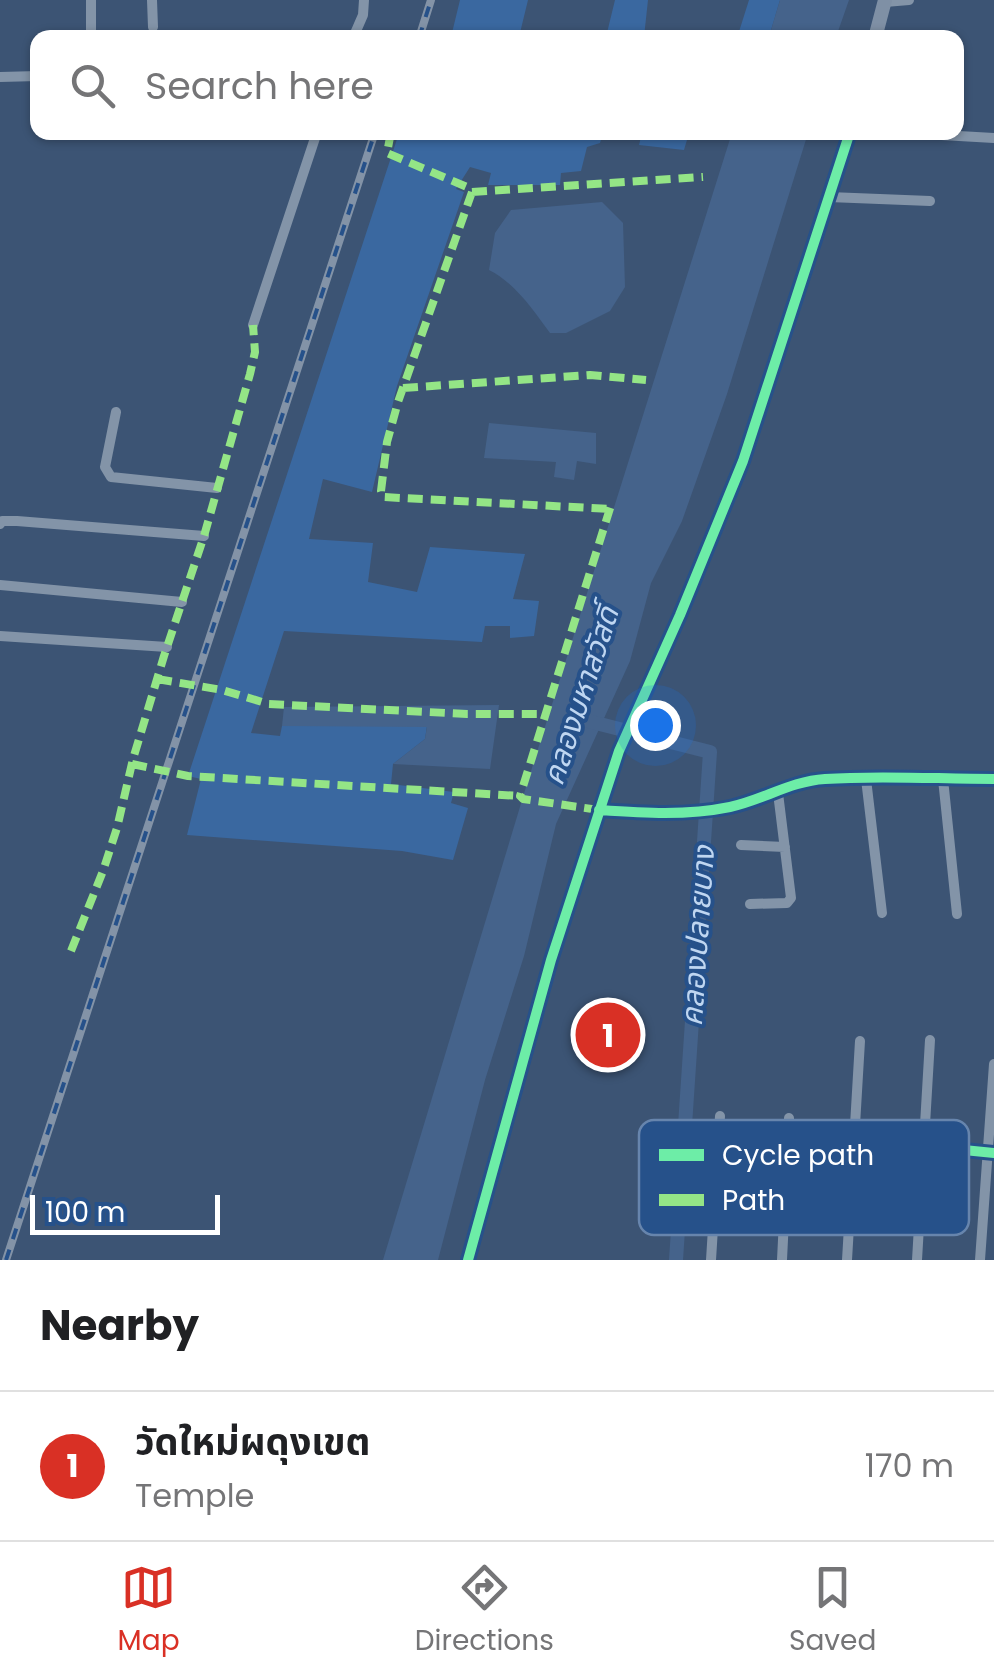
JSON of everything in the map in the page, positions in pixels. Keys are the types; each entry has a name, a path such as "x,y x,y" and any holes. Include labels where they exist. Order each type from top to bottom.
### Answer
{"street":[{"path":"90,0 91,30"},
{"path":"152,0 153,27"},
{"path":"356,30 364,0"},
{"path":"877,30 885,1 909,0"},
{"path":"0,78 30,76"},
{"path":"964,136 994,138"},
{"path":"253,324 315,140"},
{"path":"468,1260 550,960 599,810 619,751 743,461 847,140"},
{"path":"829,197 930,202"},
{"path":"116,412 105,468 110,476 217,488"},
{"path":"0,524 18,521 204,536"},
{"path":"0,585 182,602"},
{"path":"0,636 167,647"},
{"path":"599,810 661,814 729,807 778,793 793,784 824,779 994,778"},
{"path":"866,779 882,913"},
{"path":"943,779 956,914"},
{"path":"750,904 790,902 778,793"},
{"path":"741,845 785,847"},
{"path":"925,1120 930,1040"},
{"path":"856,1120 860,1041"},
{"path":"980,1260 994,1064"},
{"path":"720,1116 720,1120"},
{"path":"711,1260 713,1235"},
{"path":"782,1260 783,1235"},
{"path":"848,1260 849,1235"},
{"path":"917,1260 919,1235"}],"shaded area":[{"path":"460,0 528,0 521,30 453,30"},
{"path":"615,0 648,0 645,30 608,30"},
{"path":"749,0 780,0 771,30 740,30"},
{"path":"397,140 601,140 587,147 581,171 561,173 560,185 488,185 491,173 470,167 456,189 464,192 397,386 372,492 323,479 309,539 373,543 368,582 417,592 430,547 525,554 513,599 539,601 534,636 510,638 510,626 485,626 482,642 284,631 251,733 280,736 282,726 427,726 425,739 393,764 391,784 454,792 451,803 468,808 453,860 402,851 187,835 201,779 188,776"},
{"path":"640,140 687,140 684,150 639,145"}],"water":[{"path":"780,0 849,0 838,30 771,30"},
{"name":"คลองมหาสวัสดิ์","path":"730,140 806,140 727,394 682,521 651,583 630,661 556,824 524,956 485,1080 438,1260 383,1260 526,787"},
{"path":"602,202 623,223 625,287 610,311 566,333 550,333 515,290 489,270 495,233 511,210"},
{"path":"489,423 596,433 596,464 577,461 574,480 554,477 556,462 484,458"},
{"path":"499,705 490,769 393,764 425,739 427,727 282,726 284,707"}],"waterway":[{"name":"คลองปลายบาง","path":"584,720 710,752 685,1120"},
{"name":"คลองปลายบาง","path":"676,1260 678,1235"}],"railway":[{"path":"422,30 431,0"},
{"path":"6,1260 372,140"}],"marked path":[{"path":"389,140 387,153 472,192 398,402 387,442 383,497 610,509"},
{"path":"472,192 703,177"},
{"path":"71,951 117,828 133,759 204,536 250,374 255,352 253,325"},
{"path":"403,388 590,375 646,380"},
{"path":"599,810 520,796 612,502"},
{"path":"157,679 222,690 269,704 547,714"},
{"path":"132,764 188,776 520,796"}],"cycle path":[{"path":"468,1260 551,960 619,751 743,461 847,140"},
{"path":"599,810 714,810 825,779 994,779"},
{"path":"969,1150 994,1153"}],"place":[{"name":"วัดใหม่ผดุงเขต","path":"608,1035"}]}
